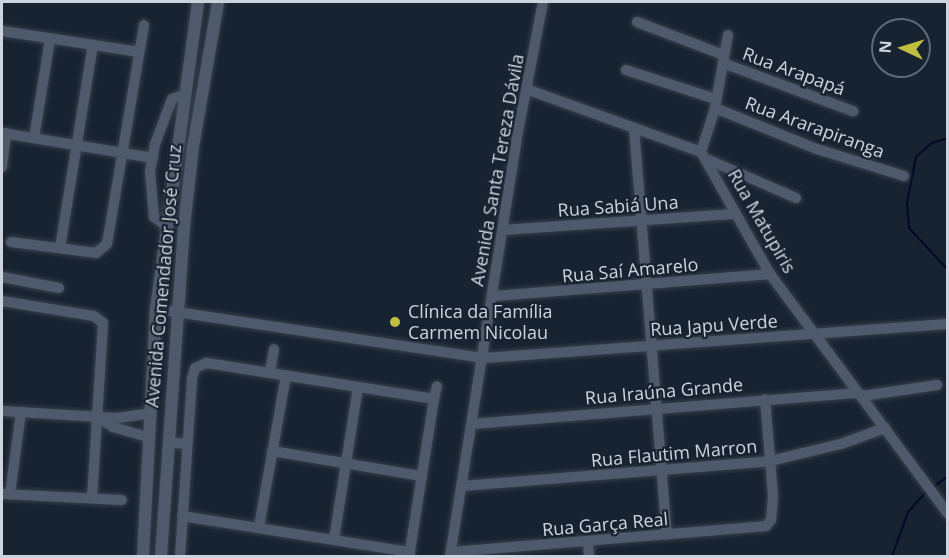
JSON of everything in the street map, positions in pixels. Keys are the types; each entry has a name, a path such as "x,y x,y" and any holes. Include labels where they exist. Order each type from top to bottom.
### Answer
{"street":[{"name":"Avenida Comendador José Cruz","path":"143,556 156,309 165,225 198,2"},
{"name":"Avenida Comendador José Cruz","path":"161,556 176,312 193,147 218,2"},
{"name":"Avenida Santa Tereza Dávila","path":"451,554 526,89 543,2"},
{"name":"Rua Arapapá","path":"637,22 853,111"},
{"path":"11,242 96,253 107,244 144,25"},
{"path":"2,31 139,52"},
{"path":"705,156 728,35"},
{"path":"34,138 50,39"},
{"path":"60,248 93,45"},
{"name":"Rua Ararapiranga","path":"626,70 715,103 817,149 904,176"},
{"path":"526,89 705,156 796,198"},
{"path":"165,225 154,218 153,158 171,99 183,95"},
{"path":"634,128 653,346 660,473 667,535"},
{"path":"2,167 4,133 153,158"},
{"name":"Rua Matupiris","path":"705,156 770,274 816,333 945,511"},
{"name":"Rua Sabiá Una","path":"504,230 735,214"},
{"name":"Rua Saí Amarelo","path":"493,296 647,286 770,274"},
{"path":"2,278 59,288"},
{"path":"2,301 101,320 104,334 92,497"},
{"name":"Rua Japu Verde","path":"156,309 484,358 948,324"},
{"path":"270,372 274,349"},
{"path":"180,556 187,444 195,368 207,363 434,399"},
{"path":"259,527 286,375"},
{"name":"Rua Iraúna Grande","path":"472,424 765,399 861,394 937,385"},
{"path":"182,516 334,539 409,554 437,386"},
{"path":"334,539 358,387"},
{"path":"765,399 770,460"},
{"path":"2,411 98,417 150,413"},
{"path":"21,412 6,494 122,500"},
{"path":"98,417 112,427 149,437"},
{"name":"Rua Flautim Marron","path":"462,486 660,473 770,460 807,454 885,428"},
{"path":"175,443 187,444"},
{"path":"272,451 422,476"},
{"name":"Rua Garça Real","path":"451,554 762,526 771,520 770,460"},
{"path":"165,463 186,464"},
{"path":"588,542 589,556"}],"waterway":[{"path":"948,138 932,143 916,157 907,203 909,228 948,270"},
{"path":"933,487 948,476"},
{"path":"892,556 908,512 926,492"}],"place":[{"name":"Clínica da Família Carmem Nicolau","path":"395,322"}]}
